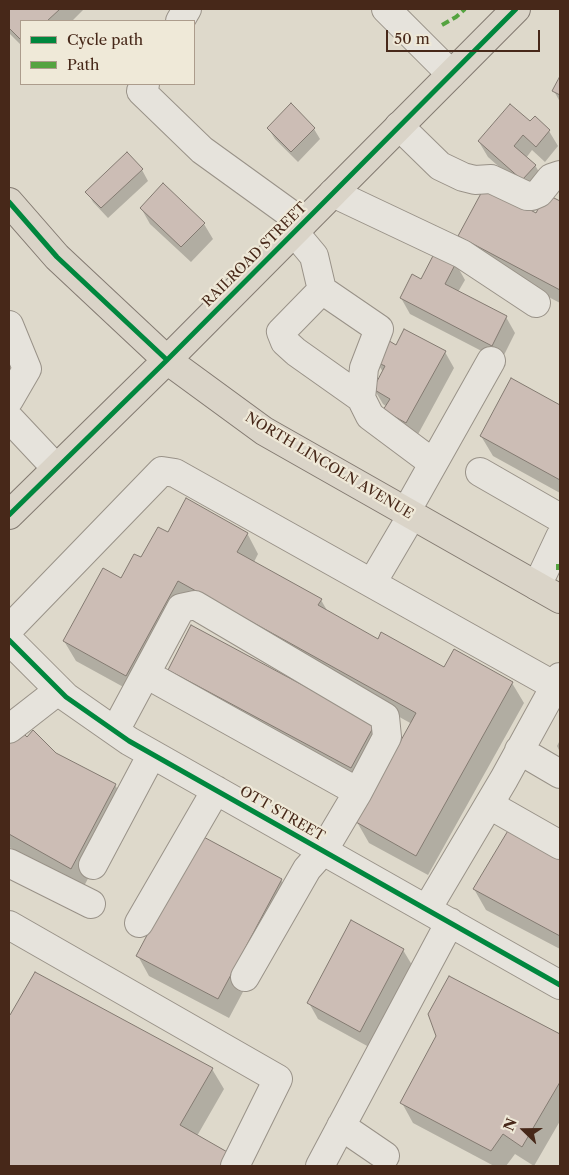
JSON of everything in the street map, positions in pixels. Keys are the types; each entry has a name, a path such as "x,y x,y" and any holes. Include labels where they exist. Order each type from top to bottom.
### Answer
{"main road":[{"name":"RAILROAD STREET","path":"9,515 167,360 516,9"},
{"name":"NORTH LINCOLN AVENUE","path":"9,202 57,257 167,360 264,431 560,599"}],"street":[{"path":"181,20 187,9"},
{"path":"386,9 451,74"},
{"path":"145,85 141,91 202,150 298,227 314,256 322,290 379,329 364,368 361,398"},
{"path":"399,126 440,166 463,177 475,180 491,179 527,196 532,196 540,193 551,178 560,175"},
{"path":"333,193 462,254 536,303"},
{"path":"322,290 282,332 285,342 296,352 361,398 370,416 433,463"},
{"path":"9,325 28,369 9,400"},
{"path":"372,583 409,514 433,463 491,361"},
{"path":"9,418 56,468"},
{"path":"9,629 162,471 175,473 372,583 558,681 490,803 341,1126 320,1166"},
{"path":"480,472 560,518"},
{"path":"536,586 560,537"},
{"path":"115,731 181,608 195,605 385,717 387,736 358,792 324,851 307,869 245,977"},
{"name":"OTT STREET","path":"9,640 66,698 115,731 152,754 560,985"},
{"path":"146,674 358,792"},
{"path":"9,729 59,690"},
{"path":"519,750 560,774"},
{"path":"93,865 152,754"},
{"path":"140,923 216,790"},
{"path":"490,803 502,812 560,845"},
{"path":"9,863 91,904"},
{"path":"9,925 278,1079 235,1166"},
{"path":"341,1126 389,1163"}],"building":[{"path":"9,9 60,9 48,20 20,20 20,39 9,28"},
{"path":"560,76 560,95 552,91"},
{"path":"291,103 315,128 291,152 267,128"},
{"path":"510,104 530,121 535,116 550,130 536,147 523,135 514,146 536,165 522,180 478,141"},
{"path":"127,152 143,169 101,208 85,192"},
{"path":"163,183 205,223 181,247 140,208"},
{"path":"485,186 536,213 546,194 560,201 560,290 458,236"},
{"path":"435,252 456,263 445,284 507,316 492,346 400,298 412,274 421,279"},
{"path":"404,329 446,351 406,423 383,410 390,399 373,389 385,366 374,361 386,339 396,345"},
{"path":"511,378 560,405 560,480 480,436"},
{"path":"186,498 248,533 237,552 322,599 318,605 378,639 381,632 444,667 454,649 513,682 416,856 356,822 416,713 178,581 126,676 63,641 103,568 121,578 134,554 141,557 158,527 168,532"},
{"path":"191,625 375,724 351,768 168,670"},
{"path":"17,727 27,737 33,730 56,753 116,784 71,869 9,834 9,736"},
{"path":"509,829 560,857 560,936 473,889"},
{"path":"200,835 282,879 218,999 136,956"},
{"path":"351,920 404,949 360,1032 307,1003"},
{"path":"35,972 213,1068 180,1125 229,1153 221,1166 9,1166 9,1015"},
{"path":"449,976 560,1034 560,1082 522,1147 503,1134 491,1151 400,1103 436,1036 428,1014"}],"marked path":[{"path":"442,25 465,9"},
{"path":"558,564 558,570"}],"cycle path":[{"path":"9,515 167,360 516,9"},
{"path":"9,202 57,257 167,360"},
{"path":"9,640 66,697 129,741 560,985"}]}
